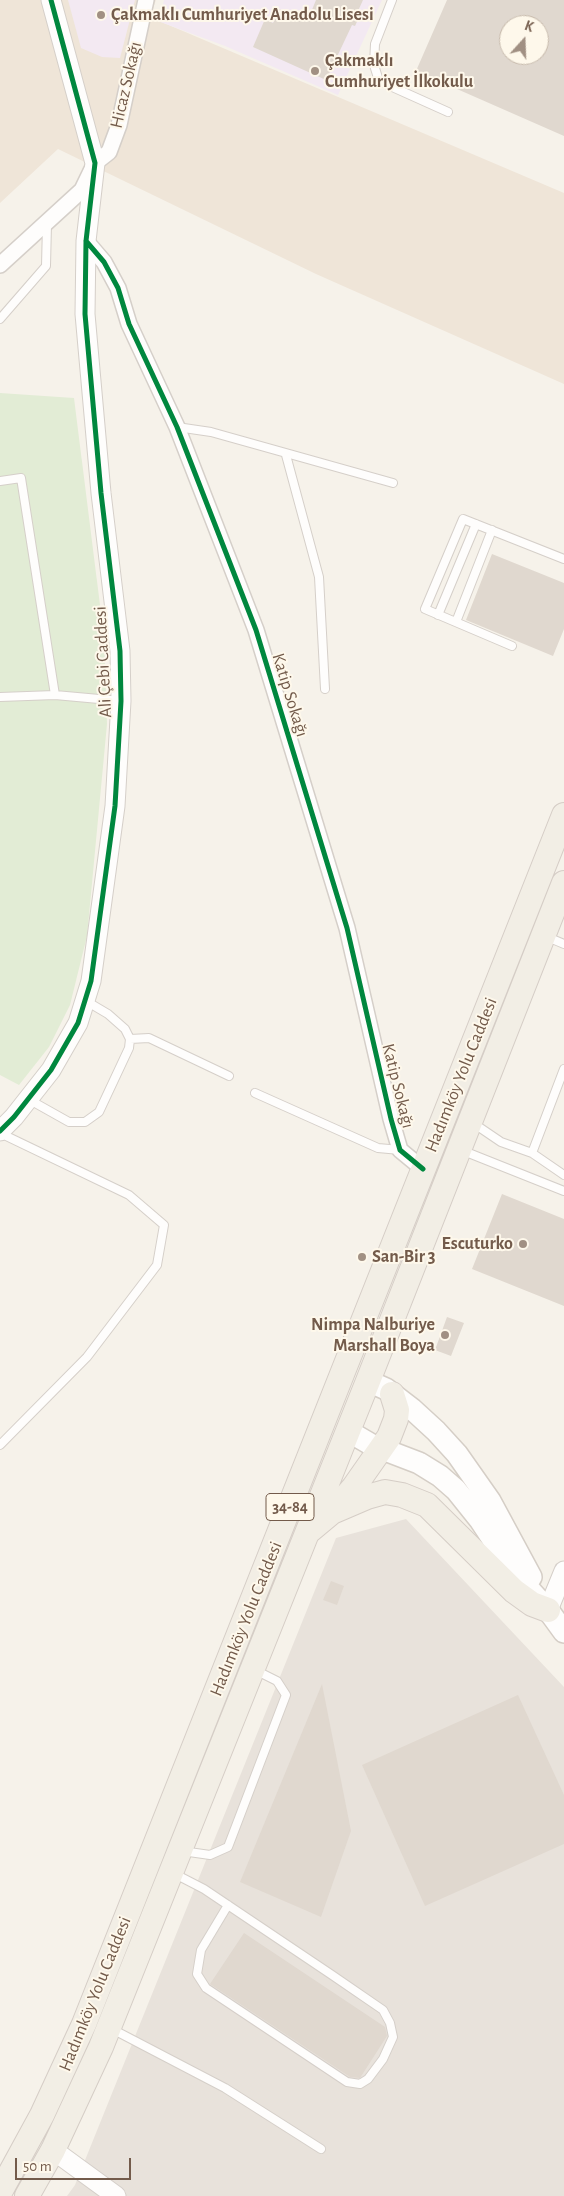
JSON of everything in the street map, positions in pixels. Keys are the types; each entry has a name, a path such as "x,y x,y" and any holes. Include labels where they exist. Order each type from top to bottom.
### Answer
{"main road":[{"name":"Hadımköy Yolu Caddesi","path":"0,2192 34,2130 84,2024 564,815"},
{"name":"Hadımköy Yolu Caddesi","path":"27,2196 53,2150 78,2099 109,2028 470,1121 553,939 564,882"},
{"path":"556,1607 517,1576 480,1520 456,1490 440,1476 419,1463 364,1441 348,1431 336,1412 338,1387 353,1377 386,1389 436,1431 474,1476 556,1607 564,1632"},
{"path":"306,1533 332,1512 354,1487 382,1448 396,1419 397,1410 392,1394"},
{"path":"332,1512 366,1497 385,1492 417,1500 427,1505 444,1520 514,1591 532,1604 556,1607"}],"street":[{"path":"51,0 95,163"},
{"name":"Hicaz Sokağı","path":"0,266 82,190 95,163 109,152 119,125 146,0"},
{"name":"Ali Çebi Caddesi","path":"0,1132 50,1070 78,1023 91,981 115,806 121,701 120,651 100,493 85,314 86,241 95,163"},
{"name":"Katip Sokağı","path":"86,241 104,262 118,288 128,324 177,427 256,630 347,928 391,1119 400,1150 423,1169"},
{"path":"556,1607 564,1571"},
{"path":"53,2150 116,2196"}],"lane":[{"path":"392,0 375,44 374,65 379,81 448,112"},
{"path":"0,319 46,266 47,224"},
{"path":"177,427 211,432 286,455 334,465 393,483"},
{"path":"286,455 319,577 325,689"},
{"path":"0,481 21,478 55,695"},
{"path":"512,646 425,609 463,519 564,559"},
{"path":"438,615 476,524"},
{"path":"456,622 492,530"},
{"path":"0,697 55,695 121,701"},
{"path":"28,1099 69,1122 85,1122 99,1112 129,1048 130,1039 125,1029 108,1014 85,1000"},
{"path":"130,1039 148,1038 229,1076"},
{"path":"532,1154 564,1069"},
{"path":"254,1093 378,1148 400,1150"},
{"path":"470,1121 501,1142 532,1154 564,1175"},
{"path":"0,1132 129,1195 164,1225 157,1265 87,1357 0,1445"},
{"path":"459,1149 564,1190"},
{"path":"176,1862 210,1855 228,1847 286,1694 277,1682 253,1669"},
{"path":"176,1862 204,1889 228,1905 382,2010 390,2023 393,2037 383,2059 368,2079 360,2084 347,2082 206,1988 197,1974 201,1950 228,1905"},
{"path":"109,2028 226,2088 321,2148"}],"shaded area":[{"path":"0,0 156,0 150,17 564,193 564,384 316,274 58,149 0,203"},
{"name":"Çakmaklı Cumhuriyet Anadolu Lisesi","path":"68,0 135,0 120,58 102,57 81,48"},
{"name":"Çakmaklı Cumhuriyet İlkokulu","path":"164,0 382,0 338,95 225,46 155,20 156,12 162,9"},
{"path":"406,1519 564,1687 564,2196 67,2196 75,2185 336,1538"}],"green space":[{"path":"0,393 74,398 104,637 107,724 87,936 70,1005 49,1047 19,1085 0,1075"}],"building":[{"path":"316,0 363,0 358,11 361,13 355,26 352,25 326,80 253,47 265,19 273,23 279,9 307,22"},
{"path":"447,0 564,0 564,136 416,71"},
{"path":"492,554 564,583 564,629 553,656 466,620"},
{"name":"Escuturko","path":"502,1194 564,1219 564,1306 472,1269"},
{"path":"447,1317 464,1323 451,1356 435,1350"},
{"path":"331,1581 344,1586 337,1605 323,1600"},
{"path":"322,1684 351,1831 321,1917 240,1882"},
{"path":"518,1695 564,1795 564,1844 425,1906 362,1765"},
{"path":"244,1933 385,2027 387,2036 360,2078 350,2077 210,1984"}],"cycle path":[{"path":"0,1131 14,1117 51,1070 78,1023 91,981 115,806 121,701 120,651 101,493 85,314 86,241 95,163 51,0"},
{"path":"86,241 104,262 118,288 129,324 177,427 256,630 347,928 391,1119 400,1150 423,1169"}],"place":[{"name":"Çakmaklı Cumhuriyet Anadolu Lisesi","path":"101,15"},
{"name":"Çakmaklı Cumhuriyet İlkokulu","path":"315,71"},
{"name":"Escuturko","path":"523,1244"},
{"name":"San-Bir 3","path":"362,1257"},
{"name":"Nimpa Nalburiye Marshall Boya","path":"445,1335"}]}
